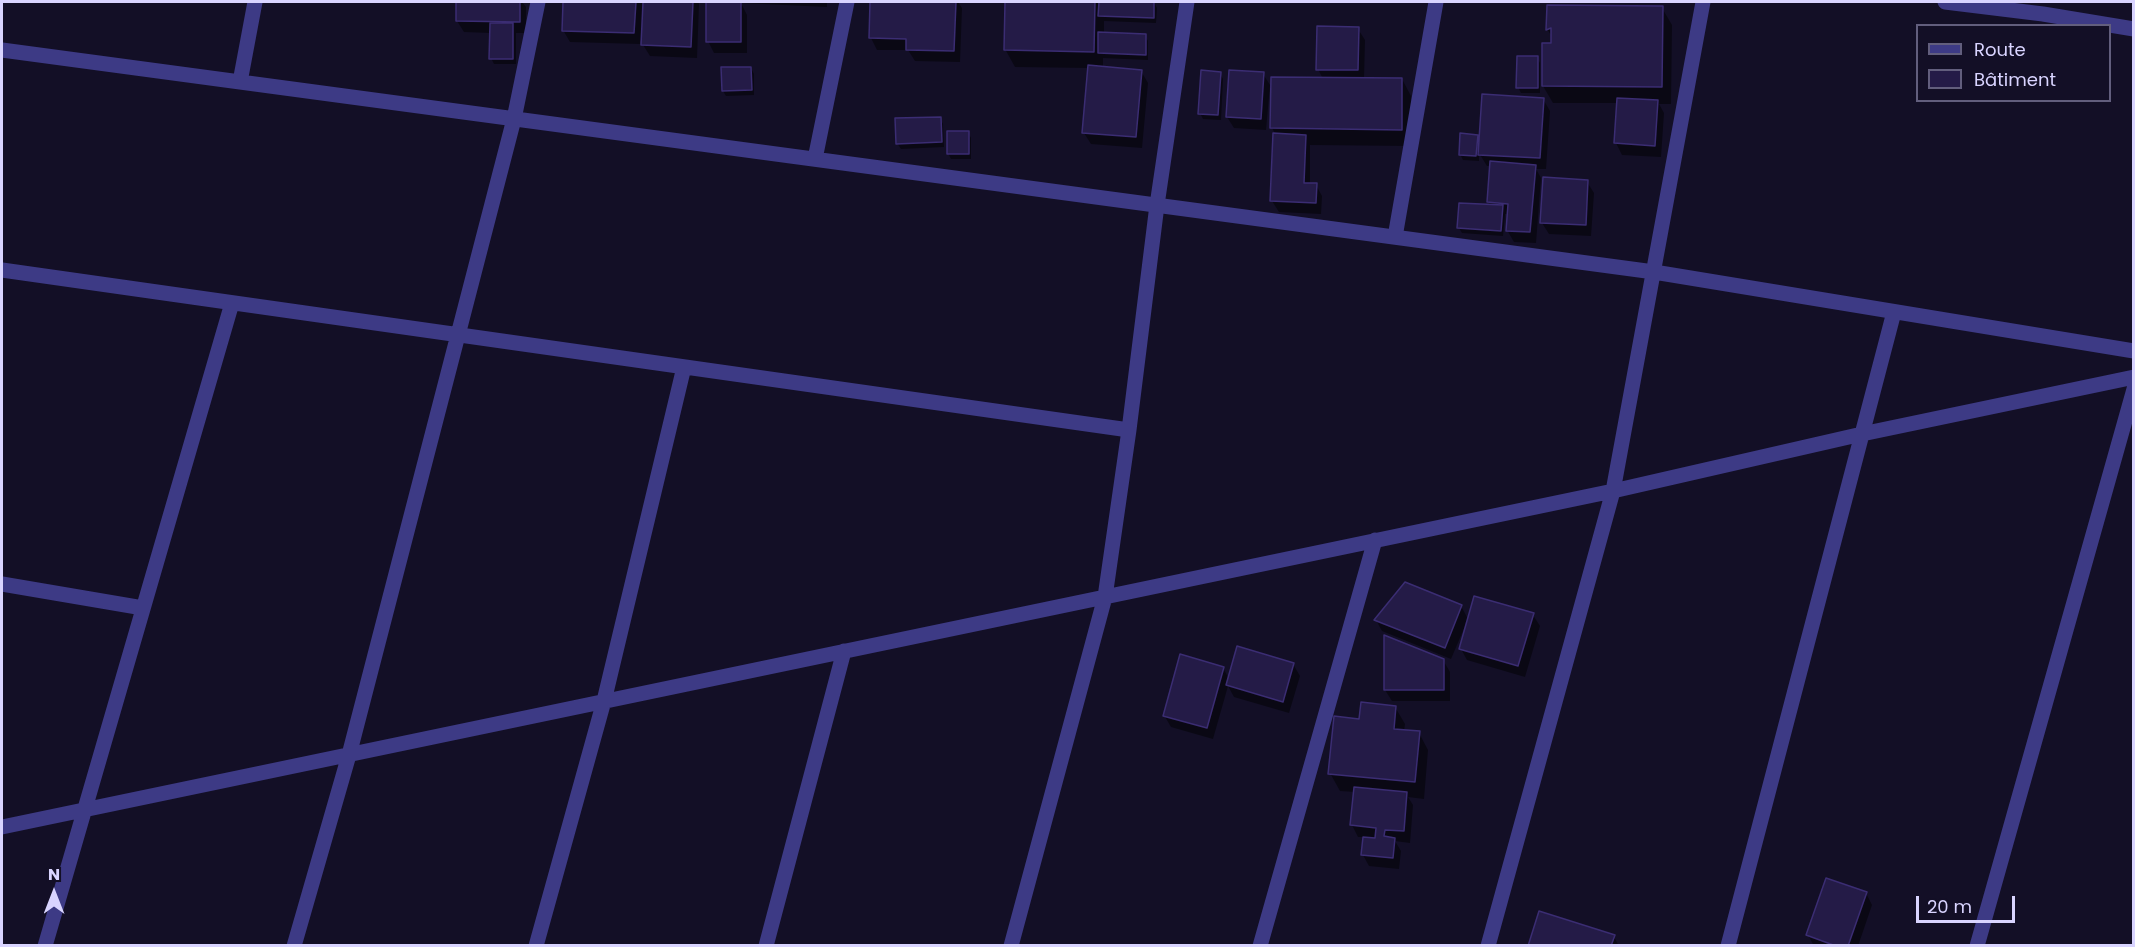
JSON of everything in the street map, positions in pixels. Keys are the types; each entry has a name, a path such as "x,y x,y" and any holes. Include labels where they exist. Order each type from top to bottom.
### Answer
{"street":[{"path":"240,82 255,2"},
{"path":"294,945 349,754 514,119 538,2"},
{"path":"815,159 847,2"},
{"path":"1011,945 1105,597 1129,430 1157,205 1187,2"},
{"path":"1395,237 1436,2"},
{"path":"1488,945 1612,491 1703,2"},
{"path":"1945,2 2044,8 2133,29"},
{"path":"2,50 1654,272 2133,351"},
{"path":"2,270 1129,430"},
{"path":"45,945 232,303"},
{"path":"1728,945 1894,312"},
{"path":"536,945 604,701 684,367"},
{"path":"2,827 1612,491 1862,434 2133,377"},
{"path":"1977,945 2133,389"},
{"path":"1260,945 1375,540"},
{"path":"2,584 143,608"},
{"path":"766,945 844,651"}],"building":[{"path":"456,2 520,2 520,22 456,21"},
{"path":"563,2 636,2 634,33 562,31"},
{"path":"643,2 693,2 691,47 641,45"},
{"path":"706,2 741,2 741,42 706,42"},
{"path":"870,2 956,2 954,51 906,50 906,39 869,38"},
{"path":"1005,2 1095,2 1094,52 1004,50"},
{"path":"1099,2 1154,2 1154,18 1098,16"},
{"path":"1547,5 1663,6 1662,87 1542,86 1542,43 1551,43 1551,28 1546,30"},
{"path":"490,23 513,23 513,59 489,59"},
{"path":"1317,26 1359,27 1358,70 1316,70"},
{"path":"1098,32 1146,34 1146,55 1098,53"},
{"path":"1517,56 1538,56 1538,88 1516,88"},
{"path":"1088,65 1142,70 1136,137 1082,133"},
{"path":"721,67 751,67 752,90 722,91"},
{"path":"1201,70 1221,72 1218,115 1198,114"},
{"path":"1229,70 1264,72 1261,119 1226,117"},
{"path":"1271,77 1402,78 1402,130 1270,128"},
{"path":"1482,94 1544,98 1540,158 1478,155"},
{"path":"1617,98 1658,100 1655,146 1614,143"},
{"path":"941,117 942,142 896,144 895,118"},
{"path":"947,131 969,131 969,154 947,154"},
{"path":"1273,133 1306,135 1304,183 1317,183 1316,203 1270,201"},
{"path":"1460,133 1478,135 1476,156 1459,155"},
{"path":"1490,161 1536,165 1530,232 1506,231 1508,204 1487,202"},
{"path":"1543,177 1588,180 1586,225 1540,223"},
{"path":"1459,203 1503,205 1501,231 1457,228"},
{"path":"1405,582 1462,605 1445,648 1374,620"},
{"path":"1474,596 1534,613 1518,666 1459,649"},
{"path":"1384,635 1444,659 1444,690 1384,690"},
{"path":"1237,646 1294,663 1283,702 1226,685"},
{"path":"1180,654 1224,667 1207,728 1163,716"},
{"path":"1361,702 1396,706 1394,729 1420,731 1415,782 1328,774 1334,716 1359,719"},
{"path":"1354,787 1407,792 1404,831 1385,830 1384,836 1395,838 1393,858 1361,855 1363,837 1375,838 1376,828 1350,825"},
{"path":"1826,878 1867,892 1848,946 1836,946 1806,935"},
{"path":"1539,911 1615,935 1611,946 1528,946"}]}
